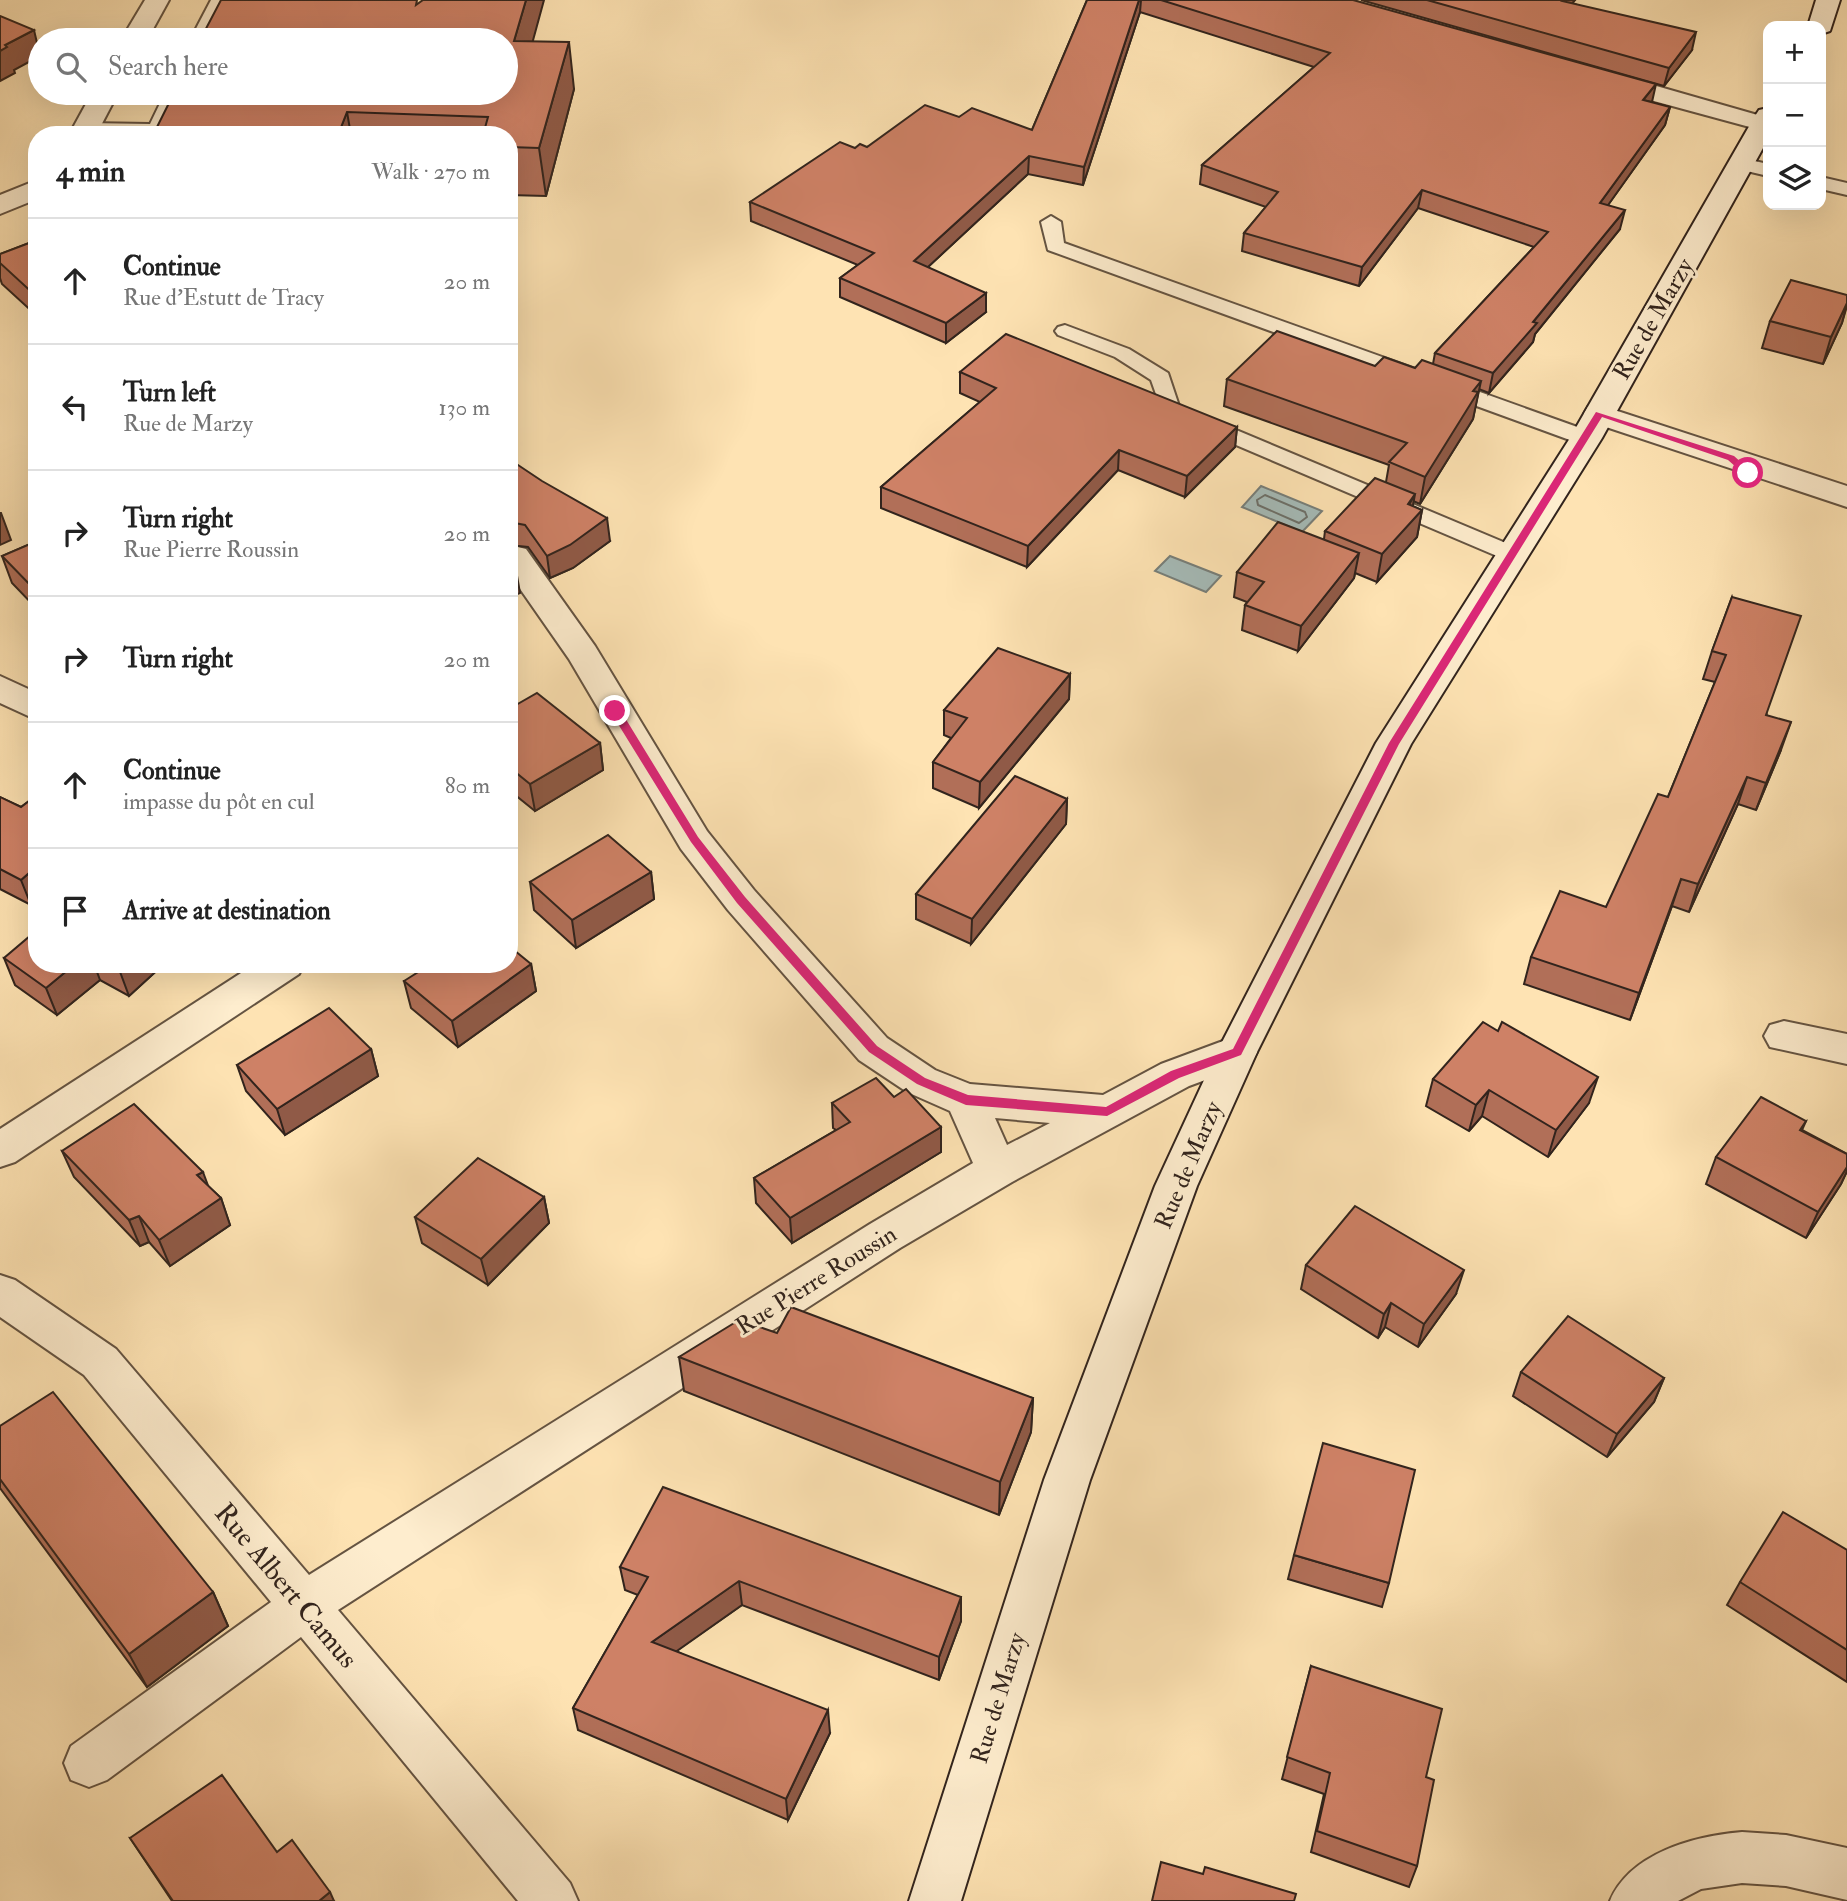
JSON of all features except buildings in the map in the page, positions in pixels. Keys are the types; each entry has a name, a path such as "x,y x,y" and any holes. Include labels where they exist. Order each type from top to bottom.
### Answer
{"street":[{"path":"141,28 157,0"},
{"path":"1822,21 1828,0"},
{"path":"1576,71 1763,119"},
{"path":"87,126 99,105"},
{"name":"Rue de Marzy","path":"934,1901 1067,1480 1176,1186 1237,1052 1394,743 1755,167 1763,133"},
{"path":"0,206 28,192"},
{"path":"1593,426 1731,458 1847,497"},
{"path":"518,562 583,654 694,840 741,900 873,1049 921,1081 966,1100 1107,1111"},
{"path":"0,688 28,703"},
{"path":"0,1150 265,973"},
{"path":"1784,1036 1847,1049"},
{"name":"Rue Pierre Roussin","path":"89,1763 346,1576 839,1265 997,1170 1107,1111 1175,1075 1237,1052"},
{"path":"966,1100 997,1170"},
{"name":"Rue Albert Camus","path":"0,1293 100,1362 552,1901"},
{"path":"1636,1901 1681,1870 1734,1857 1813,1864 1847,1874"}],"lane":[{"path":"206,28 219,0"},
{"path":"158,126 168,105"},
{"path":"1826,184 1847,189"},
{"path":"1051,222 1055,246 1593,426"},
{"path":"1065,331 1122,353 1161,377 1170,410 1512,554"},
{"path":"1731,458 1748,473 1847,506"}],"water":[{"path":"1261,486 1322,511 1302,532 1242,507"},
{"path":"1170,556 1221,576 1206,592 1155,571"}],"route":[{"path":"615,711 694,840 741,900 873,1049 921,1081 966,1100 1107,1111 1175,1075 1237,1052 1394,743 1599,414 1731,458 1748,473"}]}
